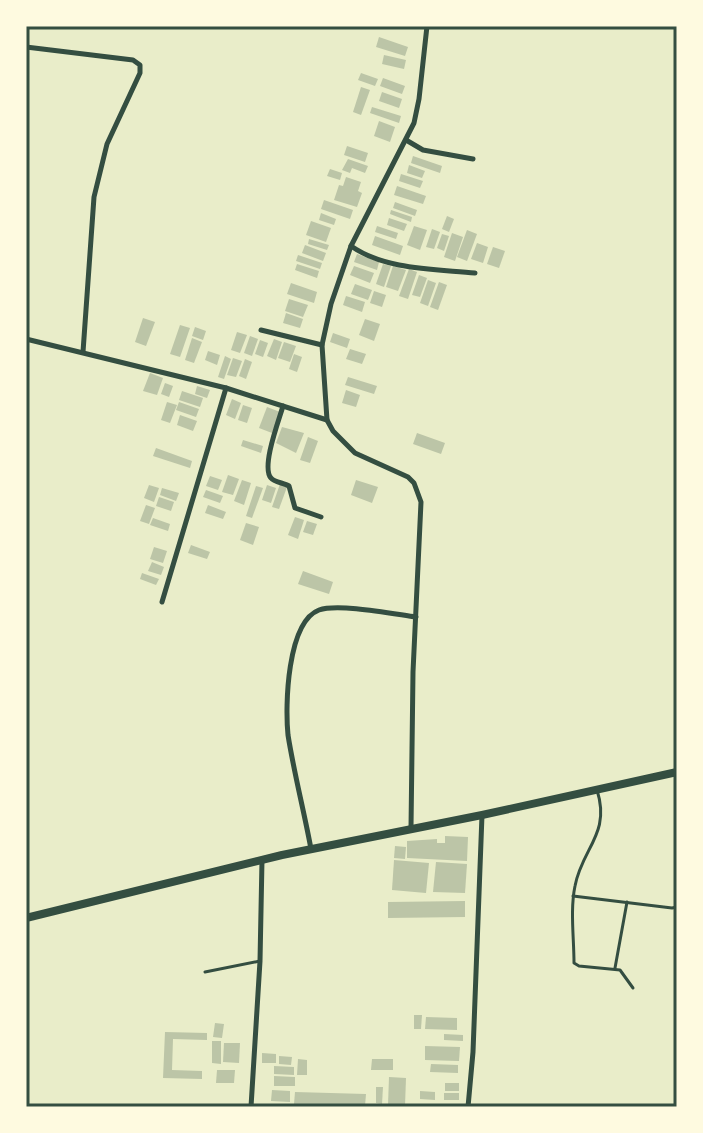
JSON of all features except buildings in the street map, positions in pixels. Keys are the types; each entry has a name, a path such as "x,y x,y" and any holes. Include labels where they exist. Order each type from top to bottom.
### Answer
{"main road":[{"path":"26,918 311,849 677,772"}],"street":[{"path":"411,828 416,617 422,518 420,493 408,477 355,453 342,443 327,420 322,345 331,304 351,246 414,123 427,26"},
{"path":"26,47 133,60 140,65 140,73 107,144 94,197 83,352"},
{"path":"406,140 423,150 473,159"},
{"path":"351,246 363,254 410,266 475,273"},
{"path":"261,330 322,345"},
{"path":"26,339 226,388 327,420"},
{"path":"162,602 226,388"},
{"path":"283,406 268,459 268,473 272,480 289,486 293,504 298,510 321,517"},
{"path":"311,849 288,733 287,698 292,655 301,628 317,611 331,607 416,617"},
{"path":"468,1107 482,815"},
{"path":"251,1107 260,961 262,860"}],"lane":[{"path":"597,790 601,822 577,875 573,896 574,963 615,968 633,988"},
{"path":"573,896 677,907"},
{"path":"615,968 627,902"},
{"path":"205,972 260,961"}]}
